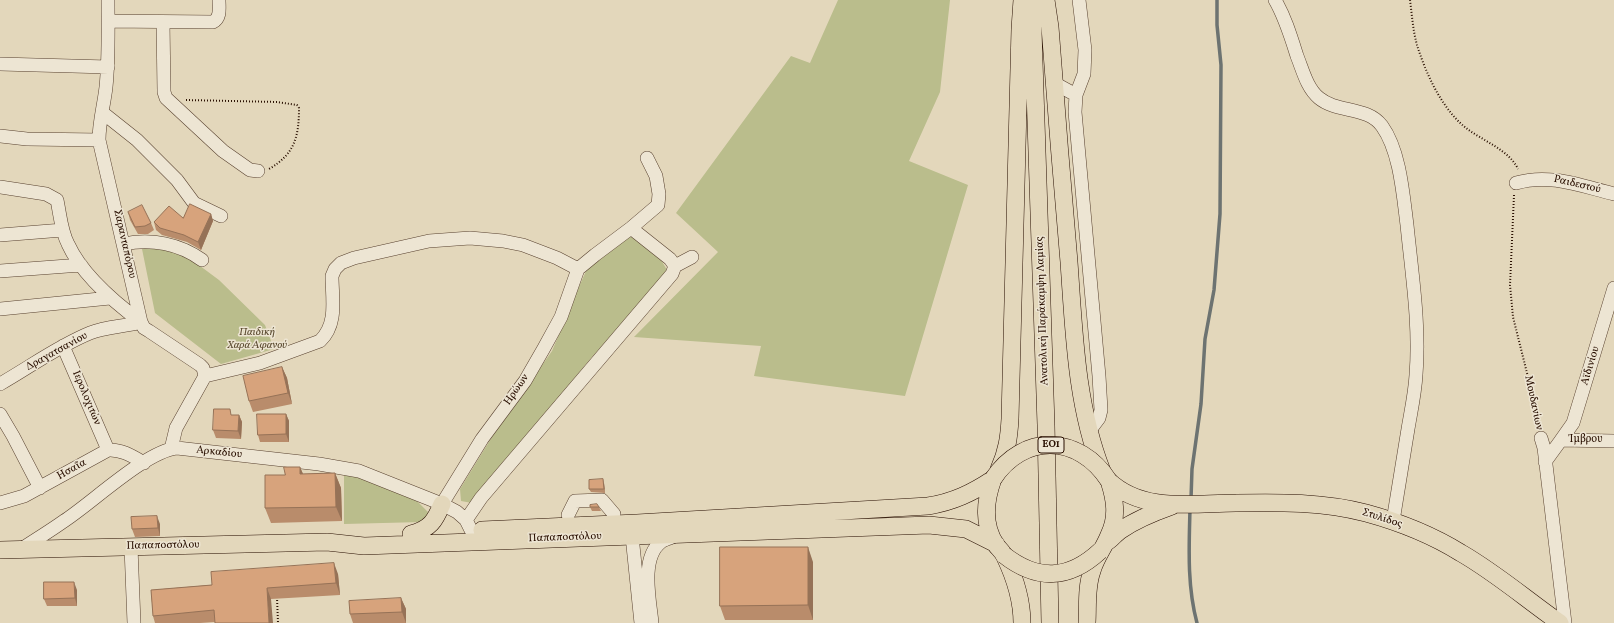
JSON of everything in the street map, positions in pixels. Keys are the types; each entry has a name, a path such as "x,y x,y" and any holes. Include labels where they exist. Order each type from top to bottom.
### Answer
{"main road":[{"path":"1022,0 1010,419 1008,443 1005,456 987,495 985,512 988,529 1017,585 1022,623"},
{"name":"Ανατολική Παράκαμψη Λαμίας","path":"1032,0 1046,425 1050,623"},
{"path":"1046,0 1050,27 1077,370 1090,430 1105,476"},
{"name":"ΕΟ1","path":"996,474 1008,460 1019,453 1044,445 1058,445 1082,453 1093,461 1105,476 1113,494 1115,508 1114,521 1110,534 1102,548 1090,576 1087,623"},
{"name":"Παπαποστόλου","path":"327,542 364,536 470,531 635,529 731,517 945,504 964,497 996,474"},
{"name":"Στυλίδος","path":"1105,476 1123,493 1134,498 1154,503 1269,503 1322,506 1352,510 1393,522 1435,539 1461,552 1560,623"},
{"path":"411,534 429,527 436,519 442,504"},
{"name":"Στυλίδος","path":"1102,548 1120,531 1134,522 1154,512 1176,504"},
{"name":"Παπαποστόλου","path":"635,529 677,535 929,525 966,529 1000,550"},
{"name":"Παπαποστόλου","path":"0,550 327,542 364,546 470,531"},
{"name":"ΕΟ1","path":"1000,550 1016,564 1030,571 1045,574 1060,573 1075,569 1088,562 1102,548"}],"street":[{"name":"Σαρανταπόρου","path":"108,0 108,67 103,113 99,130 99,140 141,322"},
{"path":"108,21 213,22 217,20 219,16 219,0"},
{"path":"1079,0 1085,50 1084,74 1076,95 1075,112 1098,361 1101,410 1099,418 1090,430"},
{"path":"1275,0 1312,91 1320,99 1333,107 1353,111 1374,119 1381,125 1386,133 1396,158 1404,202 1416,315 1417,346 1416,376 1393,522"},
{"path":"163,22 164,92 166,98 223,151 250,170 258,171"},
{"path":"0,64 108,67"},
{"path":"1054,83 1076,95"},
{"path":"103,113 138,140 177,180 194,203 221,216"},
{"path":"0,136 26,139 99,140"},
{"path":"205,376 260,363 320,341 328,334 333,318 332,276 335,269 341,263 354,258 429,241 470,238 504,241 523,245 557,258 578,269 658,205 660,194 656,176 647,158"},
{"name":"Ραιδεστού","path":"1516,183 1529,179 1546,178 1560,180 1614,194"},
{"path":"0,187 53,196 56,200 67,244 81,265 110,298 141,322 144,328 200,365 203,368 205,376 176,428 171,449 120,478 65,521 20,550"},
{"path":"631,228 670,259 675,266"},
{"path":"0,235 63,230"},
{"path":"124,244 135,241 152,241 190,252 202,260"},
{"path":"470,531 481,498 648,305 672,274 675,266 692,257"},
{"path":"0,271 81,265"},
{"name":"Ηρώων","path":"442,504 478,445 525,381 561,317 578,269"},
{"name":"Αϊδινίου","path":"1561,440 1573,423 1610,318 1614,288"},
{"path":"0,309 110,298"},
{"name":"Δραγατσανίου","path":"0,384 63,346 92,332 109,327 129,326 141,322"},
{"name":"Ιερολοχιτών","path":"63,346 108,450"},
{"path":"0,414 14,436 40,488"},
{"name":"Μουδανίων","path":"1541,438 1544,448 1566,623"},
{"name":"Ίμβρου","path":"1545,462 1561,440 1614,441"},
{"name":"Αρκαδίου","path":"171,449 296,461 359,471 442,504 457,512 470,531"},
{"path":"108,450 116,450 126,453 144,463"},
{"name":"Ησαΐα","path":"0,503 24,496 108,450"},
{"path":"568,515 575,501 602,500 614,514"},
{"path":"635,529 641,623"},
{"path":"652,623 648,584 648,564 656,548 661,542 677,535"},
{"path":"131,547 134,623"}],"path":[{"name":"Μουδανίων","path":"1410,0 1417,44 1441,98 1452,115 1466,128 1515,163 1520,172 1516,183 1513,209 1510,285 1513,317 1531,389 1536,423 1541,438"},
{"path":"170,101 269,102 297,105 299,108 299,124 292,148 281,162 268,169 258,171"},
{"path":"277,596 278,623"}],"green space":[{"path":"838,0 950,0 940,92 909,161 968,185 905,396 754,376 761,346 634,337 718,252 676,213 791,56 810,63"},
{"path":"632,234 657,253 667,270 642,302 591,358 472,503 461,501 460,489 495,432 552,351 586,271 604,254"},
{"name":"Παιδική Χαρά Αφανού","path":"153,246 188,257 219,280 265,325 274,349 221,364 155,313 142,249"},
{"path":"344,474 355,475 416,500 428,512 427,519 422,522 344,524"}],"building":[{"path":"190,204 211,214 198,242 184,235 160,228 154,222 169,206 183,218"},
{"path":"142,205 151,223 145,226 135,227 128,212"},
{"path":"282,367 288,393 249,401 243,376"},
{"path":"214,409 230,409 231,415 239,415 238,431 213,430"},
{"path":"257,414 286,414 286,434 258,435"},
{"path":"284,467 300,467 300,474 335,473 336,507 265,508 265,475 285,475"},
{"path":"603,479 604,489 589,489 589,480"},
{"path":"597,504 599,507 590,507 590,505"},
{"path":"157,516 158,528 132,529 131,517"},
{"path":"720,547 808,547 808,605 720,606"},
{"path":"334,563 336,583 267,588 269,623 215,623 214,610 153,616 151,590 212,585 211,572"},
{"path":"44,582 74,582 75,598 44,599"},
{"path":"401,598 402,612 350,614 349,601"}],"waterway":[{"path":"1191,499 1192,469 1201,404 1205,339 1214,290 1220,214 1221,65 1217,25 1217,0"},
{"path":"1190,509 1190,581 1197,623"}]}
